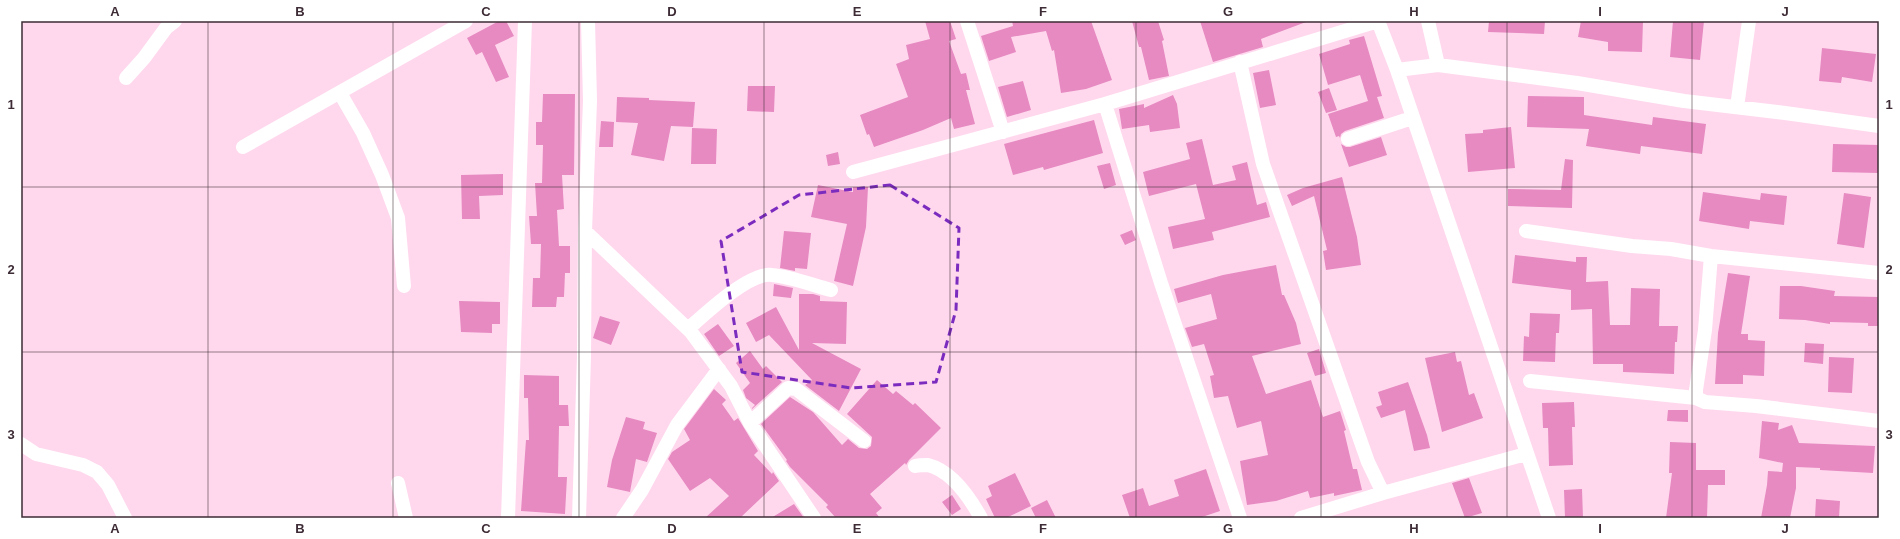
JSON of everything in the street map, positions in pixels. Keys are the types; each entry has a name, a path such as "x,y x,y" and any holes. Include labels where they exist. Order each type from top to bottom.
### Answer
{"street":[{"path":"126,78 144,58 166,28 175,21"},
{"path":"243,147 466,21"},
{"path":"508,518 525,21"},
{"path":"579,518 584,357 585,231 590,101 588,21"},
{"path":"967,21 1003,132"},
{"path":"853,172 1105,104 1378,21 1397,70 1412,118 1549,518"},
{"path":"1428,21 1438,65"},
{"path":"1737,107 1749,21"},
{"path":"1240,62 1263,164 1368,462 1383,493"},
{"path":"1397,70 1438,65 1577,83 1684,101 1879,126"},
{"path":"340,93 363,132 382,175 398,218 404,286"},
{"path":"1105,104 1161,283 1240,518"},
{"path":"1348,139 1412,118"},
{"path":"585,231 688,329 731,386 750,423 814,518"},
{"path":"1526,231 1632,246 1671,249 1711,256 1879,273"},
{"path":"1696,398 1705,330 1711,256"},
{"path":"688,329 727,295 754,279 770,274 832,290"},
{"path":"623,518 642,490 677,425 719,369"},
{"path":"1530,381 1696,398 1710,403 1756,406 1879,421"},
{"path":"750,423 788,388 796,389 864,441"},
{"path":"21,444 36,454 83,465 97,472 108,485 125,518"},
{"path":"1301,518 1383,493 1526,454"},
{"path":"915,466 927,465 939,470 953,481 970,499 981,518"},
{"path":"398,483 406,518"}],"highlighted area":[{"path":"890,185 959,228 956,310 936,382 851,388 742,372 721,241 799,195"}],"building":[{"path":"499,21 506,21 514,36 495,45 509,77 496,82 482,52 476,55 467,38"},
{"path":"925,21 950,21 956,39 949,41 961,74 966,73 970,90 966,90 975,124 954,129 951,118 923,130 874,147 869,134 867,135 860,115 908,97 896,64 909,59 906,45 930,39"},
{"path":"1012,21 1091,21 1112,80 1086,89 1061,93 1054,50 1052,51 1046,31 1011,37 1016,52 989,61 981,36 1013,26"},
{"path":"1132,21 1158,21 1164,40 1162,41 1169,76 1149,80 1141,47 1139,47"},
{"path":"1200,21 1306,22 1261,39 1263,47 1213,62"},
{"path":"1489,21 1545,21 1544,34 1488,32"},
{"path":"1581,21 1643,21 1642,52 1608,51 1608,42 1578,37"},
{"path":"1673,21 1704,21 1700,60 1670,57"},
{"path":"1364,36 1382,96 1377,97 1384,118 1345,131 1341,134 1340,138 1339,136 1336,137 1328,114 1368,101 1360,75 1328,85 1319,54 1350,44 1349,40"},
{"path":"1822,48 1876,54 1872,82 1842,77 1841,83 1819,81"},
{"path":"1269,70 1276,105 1260,108 1253,73"},
{"path":"1023,81 1031,110 1007,117 998,87"},
{"path":"748,86 775,86 774,112 747,111"},
{"path":"1329,88 1337,110 1326,113 1318,92"},
{"path":"543,94 575,94 574,175 562,175 564,209 557,210 559,246 570,246 570,273 565,273 564,297 557,297 556,307 532,307 533,278 540,278 541,244 531,244 529,216 537,216 535,183 542,183 543,145 536,145 536,122 542,122"},
{"path":"1173,95 1177,104 1180,128 1150,132 1149,125 1122,129 1119,109 1144,104 1144,108"},
{"path":"1528,96 1584,97 1584,115 1652,125 1653,117 1706,124 1702,154 1641,146 1640,154 1586,146 1589,129 1527,127"},
{"path":"617,97 695,102 693,127 671,126 664,161 631,155 638,123 616,122"},
{"path":"1094,120 1103,153 1044,170 1043,167 1013,175 1004,144"},
{"path":"601,121 614,122 613,147 599,147"},
{"path":"1511,127 1515,168 1468,172 1465,134 1483,133 1483,130"},
{"path":"692,128 717,129 716,164 691,164"},
{"path":"1381,137 1387,155 1349,167 1341,144 1346,147 1350,147"},
{"path":"1202,139 1213,185 1236,180 1232,166 1247,162 1257,205 1266,202 1270,217 1212,232 1214,240 1173,249 1168,227 1205,219 1196,184 1149,196 1143,172 1190,159 1186,143"},
{"path":"1833,144 1879,145 1879,173 1832,172"},
{"path":"838,152 840,164 828,166 826,155"},
{"path":"1565,159 1573,160 1572,208 1508,206 1508,189 1561,190"},
{"path":"1110,163 1116,185 1104,189 1097,166"},
{"path":"503,174 503,195 479,196 480,219 462,219 461,175"},
{"path":"1342,177 1357,237 1361,265 1326,270 1323,251 1327,250 1314,196 1292,206 1287,195 1303,188"},
{"path":"818,185 853,192 853,187 868,187 866,227 853,286 834,281 847,224 811,217"},
{"path":"1703,192 1760,200 1761,193 1787,196 1784,225 1750,221 1749,229 1699,221"},
{"path":"1844,193 1871,197 1864,248 1837,244"},
{"path":"1132,230 1136,240 1125,245 1120,235"},
{"path":"784,231 811,233 807,269 795,268 795,271 780,268"},
{"path":"1515,255 1576,262 1576,257 1587,257 1586,282 1608,281 1610,325 1630,325 1631,288 1660,289 1659,326 1678,326 1677,342 1675,342 1674,374 1623,372 1623,364 1593,364 1592,309 1571,310 1571,290 1512,283"},
{"path":"1276,265 1282,295 1284,295 1296,323 1301,344 1252,356 1266,394 1311,380 1323,417 1340,411 1346,430 1344,431 1353,469 1357,469 1362,490 1334,496 1334,493 1310,498 1308,491 1276,501 1247,505 1240,461 1268,455 1261,421 1237,428 1228,396 1214,398 1210,376 1214,375 1204,344 1192,347 1185,328 1217,319 1211,294 1178,303 1174,289 1223,275"},
{"path":"1728,273 1750,276 1741,334 1748,334 1748,340 1765,341 1764,376 1743,375 1743,384 1715,384 1718,333"},
{"path":"774,284 793,288 791,298 773,296"},
{"path":"1780,286 1801,286 1835,291 1834,296 1879,297 1879,326 1868,326 1868,323 1830,322 1830,324 1805,320 1779,319"},
{"path":"799,294 813,294 820,296 820,301 847,302 846,344 812,343 861,369 839,411 805,385 812,380 769,335 756,342 746,323 776,307 799,350"},
{"path":"459,301 500,302 500,324 492,324 492,333 461,332"},
{"path":"1530,313 1560,314 1559,333 1556,333 1555,362 1523,361 1524,336 1529,337"},
{"path":"600,316 620,322 611,345 593,338"},
{"path":"718,324 734,346 719,356 704,334"},
{"path":"1805,343 1824,344 1823,364 1804,362"},
{"path":"1319,349 1326,373 1315,376 1307,353"},
{"path":"750,351 763,369 766,366 782,382 752,409 755,405 746,398 743,390 750,383 736,363"},
{"path":"1455,352 1457,362 1461,361 1469,395 1474,393 1483,418 1442,432 1425,358"},
{"path":"1829,357 1854,358 1852,393 1828,392"},
{"path":"524,375 559,376 559,405 568,405 569,426 559,426 558,477 567,477 565,514 521,511 526,440 529,440 528,398 524,398"},
{"path":"877,380 893,394 896,391 913,405 915,403 941,428 909,460 906,465 905,463 870,494 882,508 876,513 880,518 836,518 826,507 828,505 790,467 786,461 787,460 761,424 790,397 813,412 842,445 848,439 859,448 867,449 871,446 872,437 847,414"},
{"path":"1408,382 1427,435 1430,448 1414,451 1405,410 1381,418 1376,407 1382,405 1378,392"},
{"path":"714,389 726,400 722,404 734,421 738,418 758,451 754,455 772,474 773,472 779,481 740,518 705,518 729,496 710,478 690,491 668,459 672,452 690,440 684,429"},
{"path":"1574,402 1575,427 1572,427 1573,465 1549,466 1548,428 1543,428 1542,403"},
{"path":"1668,410 1688,410 1688,422 1667,421"},
{"path":"626,417 645,422 643,429 657,433 647,462 636,459 630,492 607,487 612,460"},
{"path":"1762,421 1779,423 1778,430 1792,425 1799,443 1875,446 1873,473 1796,467 1796,488 1790,518 1761,518 1768,471 1782,472 1783,463 1759,458"},
{"path":"1670,442 1696,443 1696,470 1725,470 1725,485 1708,485 1707,518 1666,518 1672,473 1669,473"},
{"path":"1206,469 1220,511 1199,518 1130,518 1122,495 1143,488 1149,506 1179,496 1174,480"},
{"path":"1015,473 1031,506 1006,518 995,518 986,499 992,496 988,486"},
{"path":"1469,478 1482,513 1465,518 1452,483"},
{"path":"1582,489 1583,518 1565,518 1564,490"},
{"path":"952,495 961,509 952,515 942,502"},
{"path":"1816,499 1840,501 1839,518 1815,518"},
{"path":"1047,500 1056,518 1036,518 1031,508"},
{"path":"794,504 804,518 771,518"}]}
